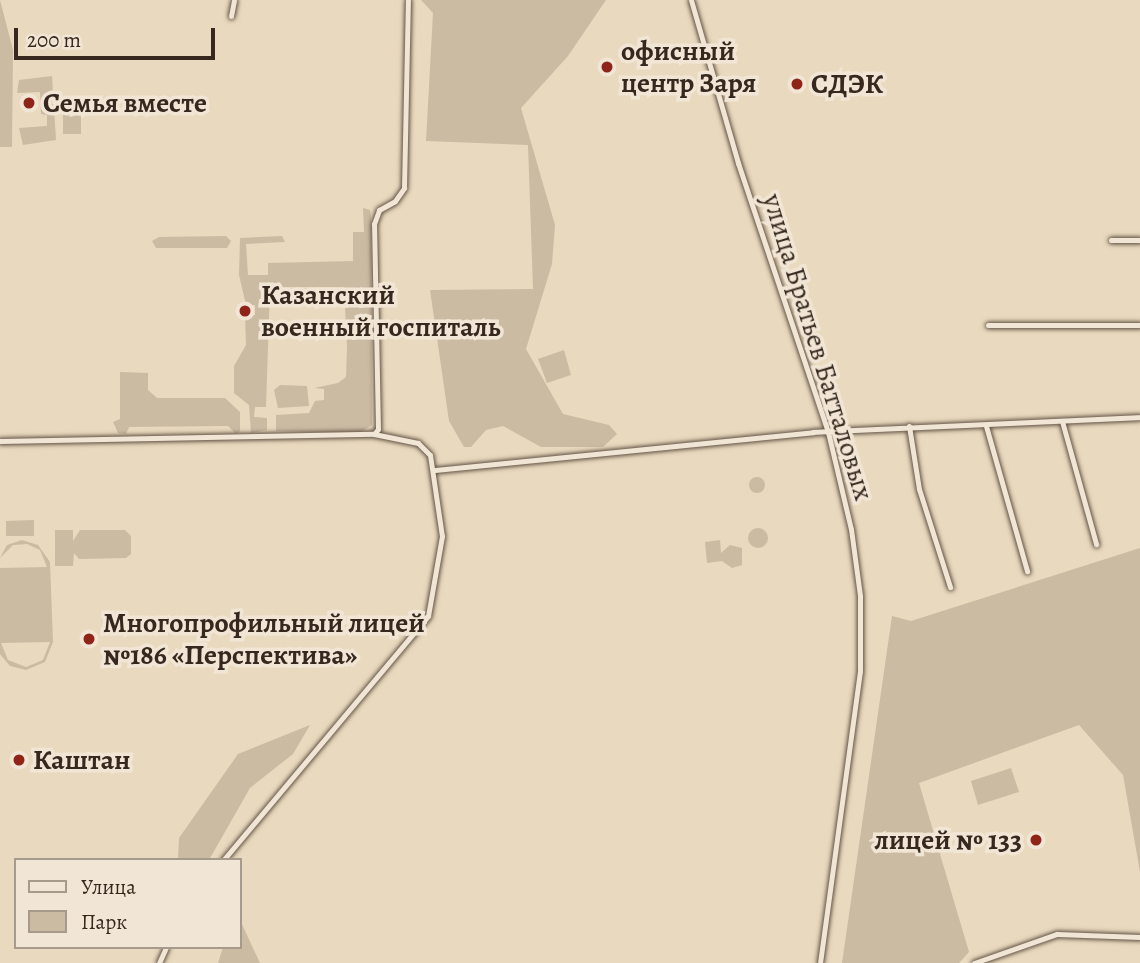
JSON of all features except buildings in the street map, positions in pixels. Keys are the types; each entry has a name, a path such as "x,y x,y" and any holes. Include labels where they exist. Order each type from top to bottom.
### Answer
{"street":[{"path":"231,16 234,0"},
{"path":"374,434 378,429 374,224 379,210 395,201 404,188 408,0"},
{"name":"улица Братьев Батталовых","path":"691,0 738,163 828,432 851,529 862,634 820,963"},
{"path":"1111,240 1140,240"},
{"path":"988,326 1140,325"},
{"path":"435,470 828,432 909,426 986,426 1140,417"},
{"path":"1062,421 1096,544"},
{"path":"909,426 919,489 950,587"},
{"path":"986,426 1027,571"},
{"path":"0,441 374,434 418,443 430,455 435,470 442,536 428,616 225,858"},
{"path":"974,963 1057,934 1140,937"}],"green space":[{"path":"0,0 13,50 12,147 0,147"},
{"path":"421,0 606,0 568,56 521,108 555,225 552,264 526,349 563,414 609,425 617,434 603,447 541,447 503,426 486,430 471,447 464,447 449,421 430,290 533,289 528,145 426,141 433,13"},
{"path":"52,76 56,140 23,145 19,128 47,126 47,115 41,114 40,92 17,93 19,80"},
{"path":"63,104 81,104 81,134 63,134"},
{"path":"363,208 370,210 371,216 372,425 359,433 276,431 276,415 309,413 315,401 324,400 324,389 314,388 338,383 346,377 347,347 344,287 270,287 266,407 255,407 254,417 267,418 267,430 251,433 249,405 234,393 234,366 246,345 245,316 255,315 255,305 246,305 239,275 240,238 282,236 285,242 246,244 248,275 268,275 268,263 353,261 353,232 364,232"},
{"path":"226,236 231,241 227,248 156,248 152,241 159,237"},
{"path":"564,350 571,375 547,383 538,359"},
{"path":"120,372 148,373 148,390 157,398 225,398 240,412 240,431 236,434 228,426 129,427 126,434 118,433 113,422 120,419"},
{"path":"280,385 307,386 309,406 278,408 274,390"},
{"path":"757,477 763,479 763,491 757,493 751,491 749,485 751,479"},
{"path":"34,520 34,536 6,536 6,521"},
{"path":"758,528 765,531 768,538 765,545 758,548 751,545 748,538 751,531"},
{"path":"55,530 73,530 73,541 80,530 125,530 131,536 131,554 126,558 79,559 74,553 73,566 55,566"},
{"path":"22,540 38,545 50,562 53,642 45,662 26,670 10,666 0,654 0,568 47,567 40,550 27,544 13,545 0,558 7,545","holes":["50,642 43,660 26,667 8,660 1,643"]},
{"path":"720,540 721,553 730,545 742,548 742,565 732,568 722,561 707,563 705,542"},
{"path":"1140,548 1140,872 1123,775 1079,725 919,783 969,952 959,963 842,963 892,616 911,621"},
{"path":"310,725 293,754 250,788 210,858 178,858 179,838 238,754"},
{"path":"1011,768 1019,792 978,805 971,781"},
{"path":"242,924 260,963 218,963 222,949 242,949"}],"place":[{"name":"офисный центр Заря","path":"607,67"},
{"name":"СДЭК","path":"797,84"},
{"name":"Семья вместе","path":"29,103"},
{"name":"Казанский военный госпиталь","path":"245,311"},
{"name":"Многопрофильный лицей №186 «Перспектива»","path":"89,639"},
{"name":"Каштан","path":"19,760"},
{"name":"лицей № 133","path":"1036,840"}]}
